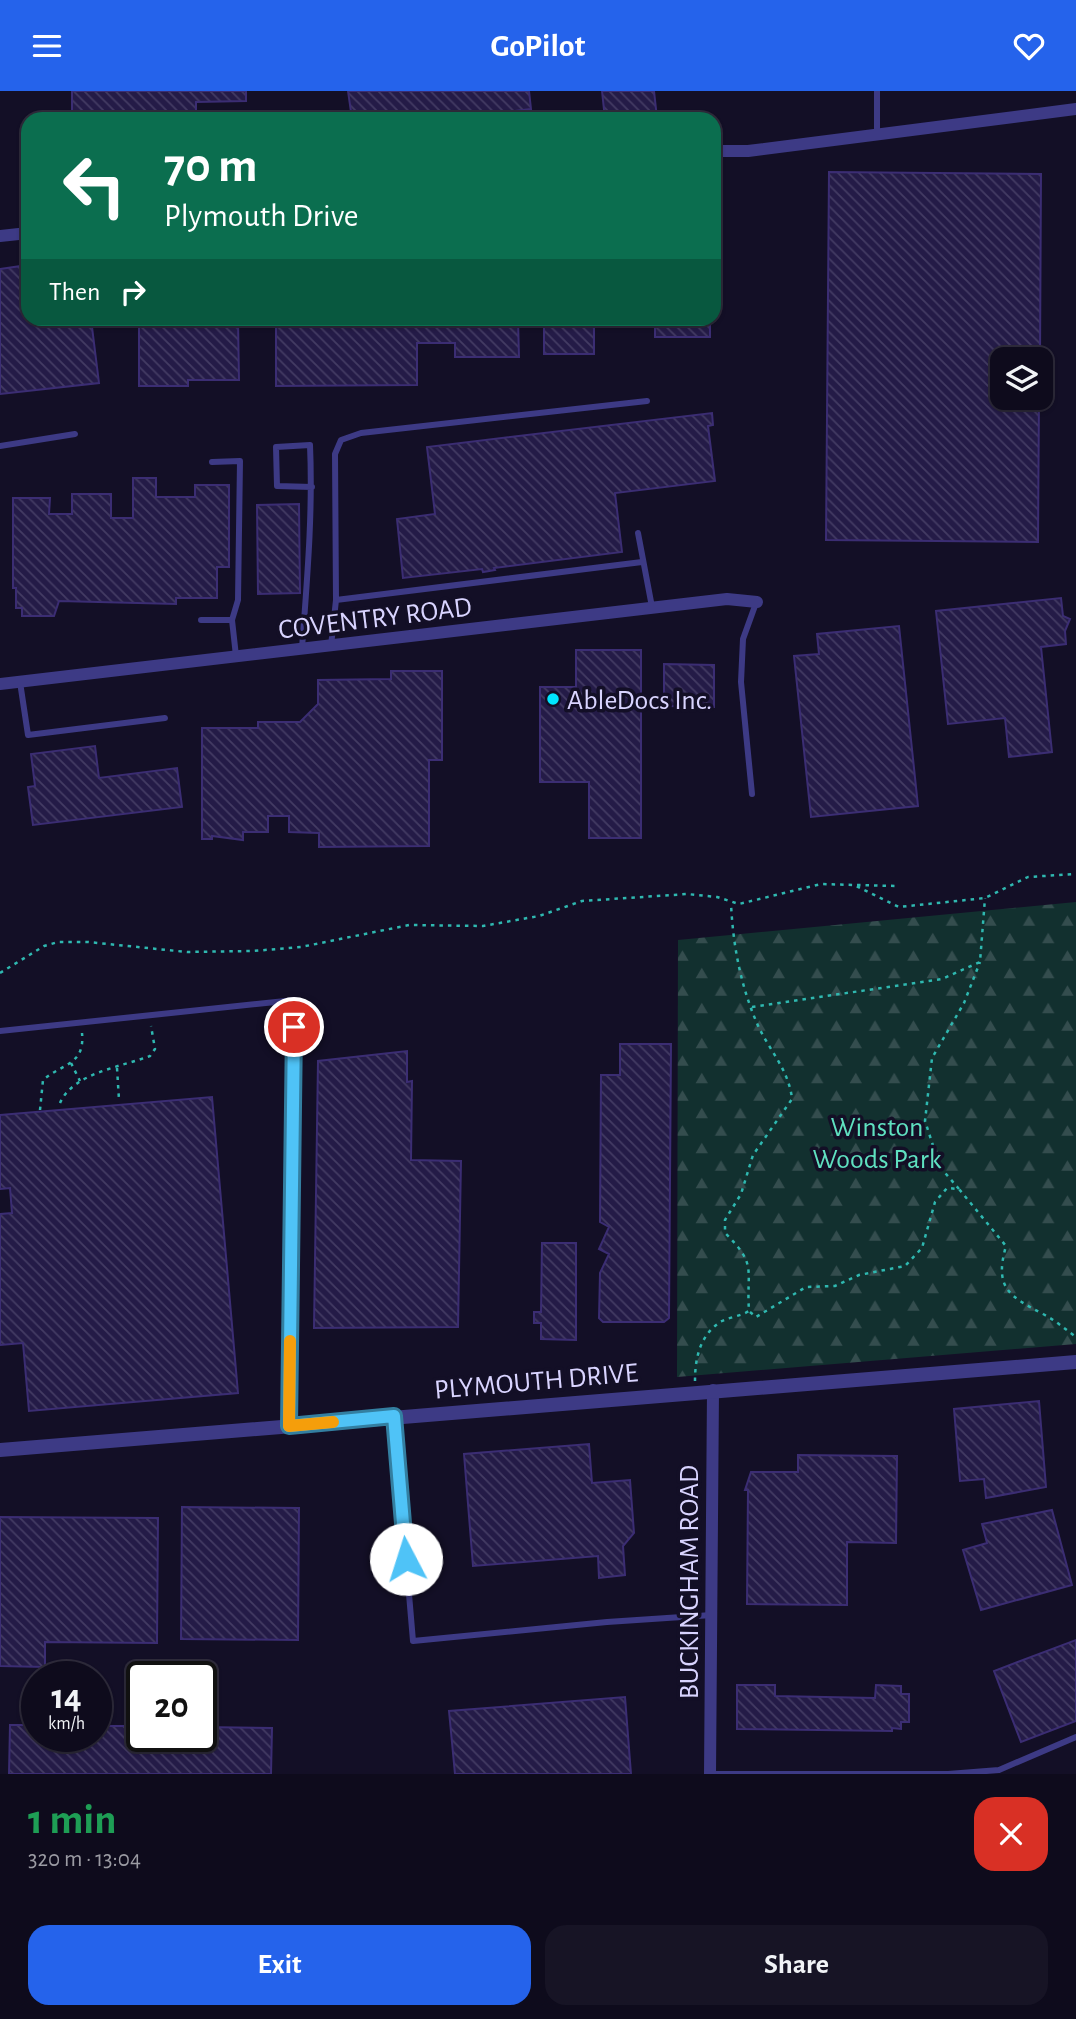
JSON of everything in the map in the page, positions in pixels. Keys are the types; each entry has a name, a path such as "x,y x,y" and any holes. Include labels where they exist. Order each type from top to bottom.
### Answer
{"street":[{"path":"721,151 748,151 1076,109"},
{"path":"0,236 21,234"},
{"name":"COVENTRY ROAD","path":"0,684 727,599 757,602"},
{"name":"PLYMOUTH DRIVE","path":"0,1450 713,1389 1076,1362"},
{"name":"BUCKINGHAM ROAD","path":"710,1774 713,1389"}],"lane":[{"path":"877,91 877,134"},
{"path":"331,646 336,600 335,454 341,440 361,433 647,401"},
{"path":"0,446 75,434"},
{"path":"302,650 312,487 310,445 276,447 278,486 312,487"},
{"path":"212,461 240,461 238,600 232,620 236,658"},
{"path":"638,533 653,608"},
{"path":"336,600 642,562"},
{"path":"752,794 741,682 743,639 757,602"},
{"path":"201,620 232,620"},
{"path":"20,682 28,735 165,718"},
{"path":"0,1031 295,1000 289,1426"},
{"path":"394,1416 413,1641 712,1615"},
{"path":"710,1774 948,1773 999,1770 1076,1737"}],"path":[{"path":"854,885 899,907 985,898 1028,877 1076,874"},
{"path":"0,973 44,946 58,942 88,941 187,952 253,951 301,947 409,925 483,926 539,916 582,901 687,894 718,897 731,903 756,901 821,884 897,886"},
{"path":"985,898 980,962 964,1003 932,1058 925,1121 940,1167 1006,1245 1000,1266 1005,1287 1016,1301 1046,1316 1076,1336"},
{"path":"731,903 736,962 751,1007 790,1083 792,1099 752,1155 741,1194 725,1220 725,1233 745,1252 750,1269 749,1311"},
{"path":"751,1007 942,979 980,962"},
{"path":"60,1103 65,1090 80,1081 150,1056 155,1049 150,1016"},
{"path":"40,1110 43,1080 55,1069 71,1063 83,1048 81,1023"},
{"path":"71,1063 80,1081"},
{"path":"117,1068 119,1100"},
{"path":"749,1311 756,1317 806,1287 835,1286 859,1275 905,1266 922,1248 935,1202 947,1188 959,1189"},
{"path":"695,1391 695,1361 704,1340 722,1321 749,1311"}],"green space":[{"name":"Winston Woods Park","path":"1076,902 1076,1344 677,1377 678,940"}],"building":[{"path":"72,91 246,91 246,101 196,102 196,112 72,112"},
{"path":"348,91 529,91 531,109 505,112 351,112"},
{"path":"602,91 654,91 656,112 604,112"},
{"path":"829,172 1041,174 1040,347 990,347 990,410 1039,410 1038,542 826,540"},
{"path":"21,266 21,326 92,326 99,383 0,394 0,269"},
{"path":"139,326 238,326 239,380 188,380 188,386 139,386"},
{"path":"276,326 518,326 519,357 455,357 455,343 417,343 417,385 276,386"},
{"path":"544,326 594,326 594,354 544,354"},
{"path":"655,326 710,326 710,337 655,337"},
{"path":"712,413 713,425 708,426 715,481 615,493 622,552 494,568 495,570 483,572 482,569 403,578 397,519 435,514 427,447"},
{"path":"133,478 156,478 156,497 195,497 195,485 229,485 229,567 217,567 217,598 176,598 176,604 59,601 54,616 22,616 22,608 16,608 16,588 13,588 13,498 50,498 49,514 72,514 72,494 111,494 111,518 133,518"},
{"path":"299,504 300,593 258,594 257,505"},
{"path":"1061,598 1063,616 1070,619 1065,631 1066,644 1041,647 1052,752 1009,757 1005,718 948,724 936,611"},
{"path":"899,626 918,806 811,817 794,656 819,654 817,634"},
{"path":"576,650 641,650 641,838 589,838 589,782 540,782 540,687 576,687"},
{"path":"664,664 714,665 714,707 664,706"},
{"path":"391,671 442,671 442,760 429,760 429,846 319,847 319,833 289,832 289,816 268,816 268,832 243,832 243,840 212,836 212,839 202,839 202,728 258,728 258,722 300,722 318,704 318,680 391,679"},
{"path":"95,746 99,778 177,768 182,807 33,825 28,787 35,786 31,754"},
{"path":"620,1044 671,1044 669,1318 664,1322 603,1322 599,1318 600,1273 609,1254 599,1249 609,1227 600,1222 601,1075 620,1075"},
{"path":"407,1051 407,1082 412,1081 411,1160 461,1161 458,1327 314,1328 318,1061"},
{"path":"212,1097 238,1393 29,1411 23,1343 0,1345 0,1214 12,1213 10,1188 0,1189 0,1115"},
{"path":"542,1243 576,1243 576,1340 541,1339 541,1323 534,1323 534,1312 541,1312"},
{"path":"1039,1401 1046,1487 986,1498 984,1479 960,1481 954,1409"},
{"path":"589,1444 592,1483 630,1480 634,1533 623,1546 625,1575 599,1578 598,1556 473,1566 464,1454"},
{"path":"798,1455 897,1456 896,1543 847,1542 847,1605 747,1604 748,1490 745,1490 751,1472 798,1472"},
{"path":"182,1507 299,1508 298,1640 181,1639"},
{"path":"1052,1510 1072,1585 981,1610 963,1550 987,1543 982,1524"},
{"path":"0,1517 158,1518 157,1643 45,1642 45,1661 21,1661 21,1666 0,1666"},
{"path":"1076,1640 1076,1721 1021,1742 994,1671"},
{"path":"737,1685 775,1685 775,1696 875,1698 876,1685 901,1686 901,1694 909,1694 909,1722 901,1722 901,1729 892,1728 892,1731 737,1729"},
{"path":"625,1697 631,1774 455,1774 449,1711"},
{"path":"10,1725 21,1725 21,1752 112,1752 112,1726 126,1726 126,1752 217,1752 217,1727 272,1728 271,1774 9,1774"}],"slow traffic":[{"path":"290,1341 289,1426 333,1422"}],"place":[{"name":"AbleDocs Inc.","path":"553,699"}],"route":[{"path":"294,1027 289,1426 394,1416 406,1559"}]}
